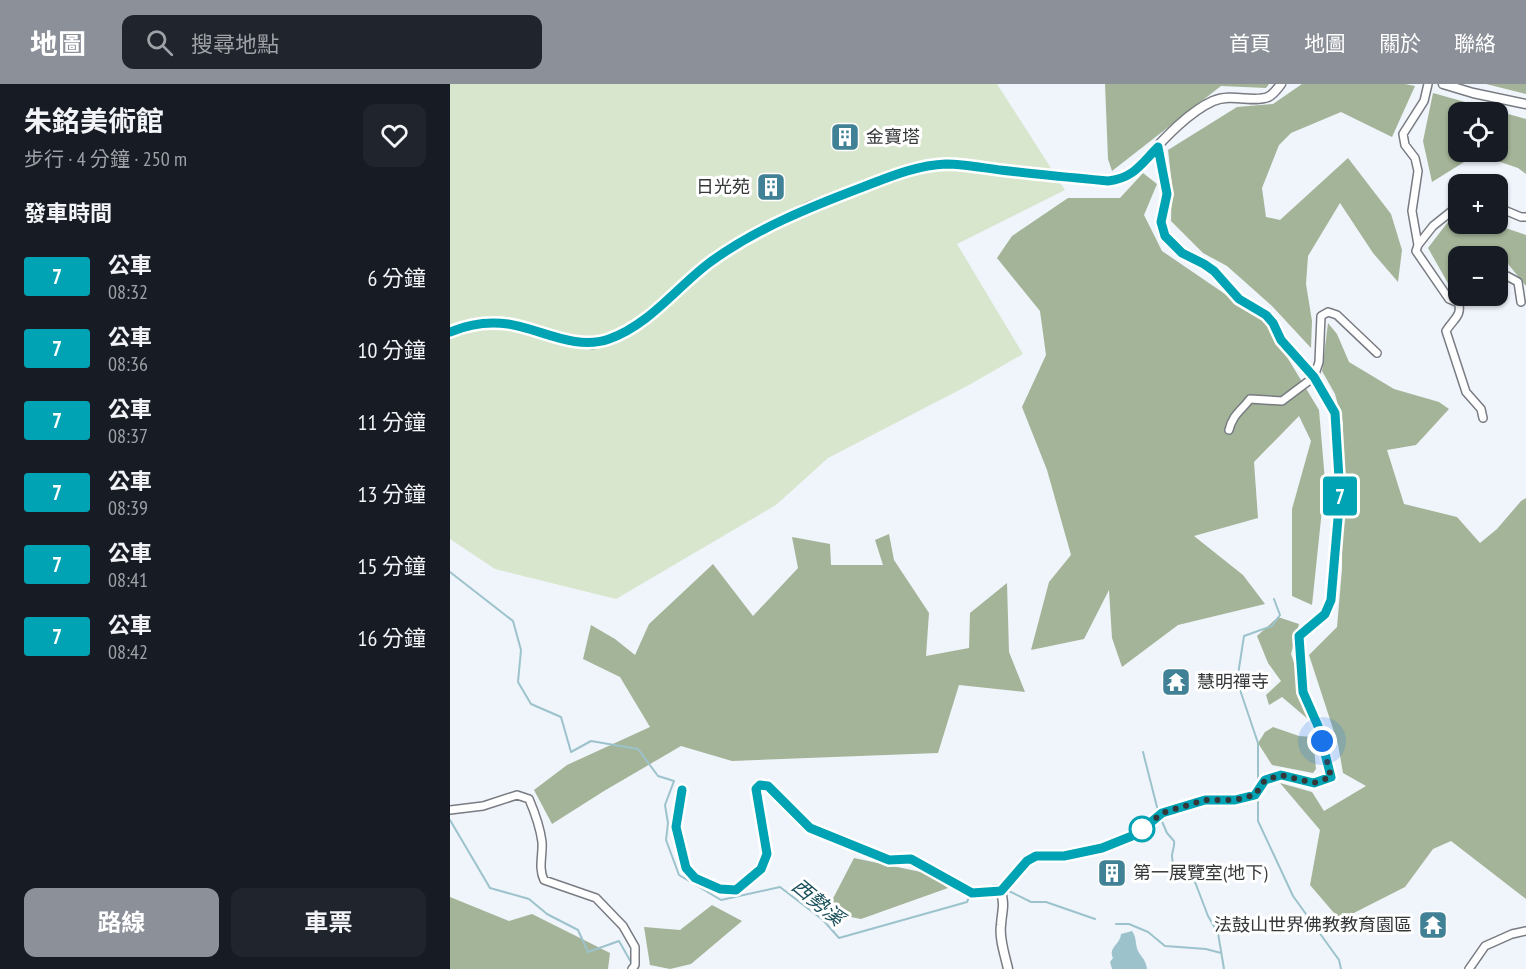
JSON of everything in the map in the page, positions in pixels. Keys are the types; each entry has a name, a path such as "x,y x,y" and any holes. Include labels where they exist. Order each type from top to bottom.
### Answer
{"street":[{"path":"450,332 465,326 486,323 509,324 568,340 593,344 627,332 709,263 752,236 808,207 920,167 947,164 1097,180 1122,179 1129,176 1190,116 1212,102 1229,96 1263,98 1270,96 1281,84"},
{"path":"1418,245 1412,211 1418,171 1415,158 1404,145 1403,134 1424,101 1428,84"},
{"path":"1443,84 1526,104"},
{"path":"682,790 676,827 686,868 695,878 720,889 736,890 761,869 767,854 756,789 760,785 768,786 810,828 889,860 911,859 972,893 1001,891 1021,867 1036,856 1064,856 1102,848 1137,834 1162,813 1205,800 1235,800 1255,795 1265,780 1281,775 1314,783 1331,777 1318,726 1303,692 1299,636 1325,614 1331,600 1340,495 1335,413 1314,377 1281,340 1273,323 1266,315 1239,299 1214,271 1182,253 1165,236 1161,222 1167,194 1158,147"},
{"path":"1508,212 1526,217"},
{"path":"1448,214 1433,226 1416,251 1448,298"},
{"path":"1508,277 1518,282 1521,302"},
{"path":"1460,306 1459,315 1446,331 1466,392 1481,410 1482,418"},
{"path":"1229,430 1233,417 1250,399 1282,401 1314,377 1319,362 1321,316 1328,312 1337,315 1377,353"},
{"path":"450,810 483,806 518,795 529,799 539,823 542,843 541,874 544,880 596,898 623,926 635,947 632,969"},
{"path":"1001,891 1005,907 1001,937 1008,969"},
{"path":"1470,969 1485,946 1512,934 1526,931"}],"green space":[{"path":"450,84 997,84 1065,190 957,244 1023,354 969,385 828,458 776,505 616,599 495,569 450,539"},
{"path":"1105,84 1269,84 1266,88 1221,86 1112,171 1108,159"},
{"path":"1302,84 1405,84 1415,86 1392,137 1341,112 1291,133 1279,145 1262,188 1266,217 1280,220 1348,158 1391,214 1402,250 1398,282 1373,253 1340,203 1308,256 1306,284 1312,321 1311,348 1272,306 1227,266 1203,253 1171,221 1172,185 1168,150 1237,107 1273,104"},
{"path":"1486,84 1526,84 1526,94"},
{"path":"1433,93 1465,102 1448,102 1448,162 1464,162 1432,182 1423,141"},
{"path":"1508,114 1526,119 1526,174 1518,168 1500,162 1508,162"},
{"path":"1143,173 1157,184 1144,215 1162,251 1266,322 1319,410 1325,481 1312,605 1292,596 1292,509 1311,441 1299,416 1254,462 1258,518 1194,536 1243,575 1265,604 1178,625 1122,667 1112,638 1109,590 1084,639 1031,650 1049,582 1071,555 1047,470 1022,407 1046,355 1040,311 997,258 1012,236 1068,198 1120,198"},
{"path":"1448,222 1448,234 1508,234 1508,229 1526,235 1526,286 1508,264 1508,246 1448,246 1448,283 1428,248"},
{"path":"1328,323 1337,334 1349,362 1394,389 1439,402 1449,409 1416,445 1387,450 1404,504 1457,517 1480,543 1497,529 1526,498 1526,899 1451,841 1433,849 1405,887 1340,920 1310,885 1320,830 1280,783 1312,792 1324,811 1366,786 1343,773 1338,744 1309,655 1337,627 1342,569 1343,424 1335,394 1322,371"},
{"path":"889,534 894,560 929,613 926,656 969,648 970,613 1007,583 1009,652 1025,692 959,685 938,753 732,761 681,746 552,824 534,790 567,765 650,727 620,677 583,659 591,625 615,639 635,655 649,624 713,564 753,616 798,568 792,537 830,544 831,565 883,565 875,540"},
{"path":"1278,617 1299,624 1291,654 1316,726 1282,697 1269,705 1266,695 1281,681 1268,663 1257,636"},
{"path":"1273,727 1299,736 1313,737 1316,769 1313,773 1272,765 1258,743 1265,732"},
{"path":"854,858 926,873 948,888 861,919 826,912"},
{"path":"450,897 509,921 532,914 610,953 608,969 450,969"},
{"path":"712,905 742,921 691,964 670,969 650,965 644,927 680,930"}],"water":[{"path":"1132,931 1147,969 1112,969 1110,962 1113,958 1113,948 1121,934"}],"waterway":[{"name":"西勢溪","path":"450,572 513,621 521,650 518,682 531,704 561,717 571,752 591,741 638,749 658,776 674,781 665,805 668,823 666,840 679,875 721,900 780,887 823,920 839,938 967,902 970,895"},
{"path":"1258,785 1258,743 1237,681 1244,636 1272,626 1280,615 1274,599"},
{"path":"1143,752 1158,811"},
{"path":"1258,796 1258,821 1293,896 1339,960 1341,969"},
{"path":"1160,817 1167,833 1174,841 1172,856 1174,866 1183,876 1195,882 1208,916 1218,933 1224,969"},
{"path":"450,820 490,888 529,899 547,914 578,930 588,952 619,941 632,964"},
{"name":"西勢溪","path":"973,890 996,885 1002,888"},
{"name":"西勢溪","path":"1007,890 1031,902 1046,902 1095,919"},
{"name":"西勢溪","path":"1116,924 1129,924 1148,932 1165,946 1206,949 1221,953"}],"bus line":[{"name":"7","path":"450,332 465,326 486,323 509,324 568,340 593,344 627,332 709,263 752,236 808,207 877,181 920,167 947,164 1108,181 1129,176 1158,147 1167,194 1161,222 1165,236 1182,253 1214,271 1239,299 1266,315 1273,323 1281,340 1314,377 1335,413 1340,495 1331,600 1325,614 1299,636 1303,692 1318,726 1331,777 1314,783 1281,775 1265,780 1255,795 1235,800 1205,800 1162,813 1137,834 1102,848 1064,856 1036,856 1027,861 1001,891 972,893 911,859 889,860 810,828 768,786 760,785 756,789 767,854 761,869 736,890 720,889 695,878 686,868 676,827 682,790"}],"place":[{"name":"金寶塔","path":"845,137"},
{"name":"日光苑","path":"771,187"},
{"name":"慧明禪寺","path":"1176,682"},
{"name":"第一展覽室(地下)","path":"1112,873"},
{"name":"法鼓山世界佛教教育園區","path":"1433,925"}],"route":[{"path":"1142,829 1137,834 1162,813 1205,800 1235,800 1255,795 1265,780 1281,775 1314,783 1331,777 1322,741"}]}
